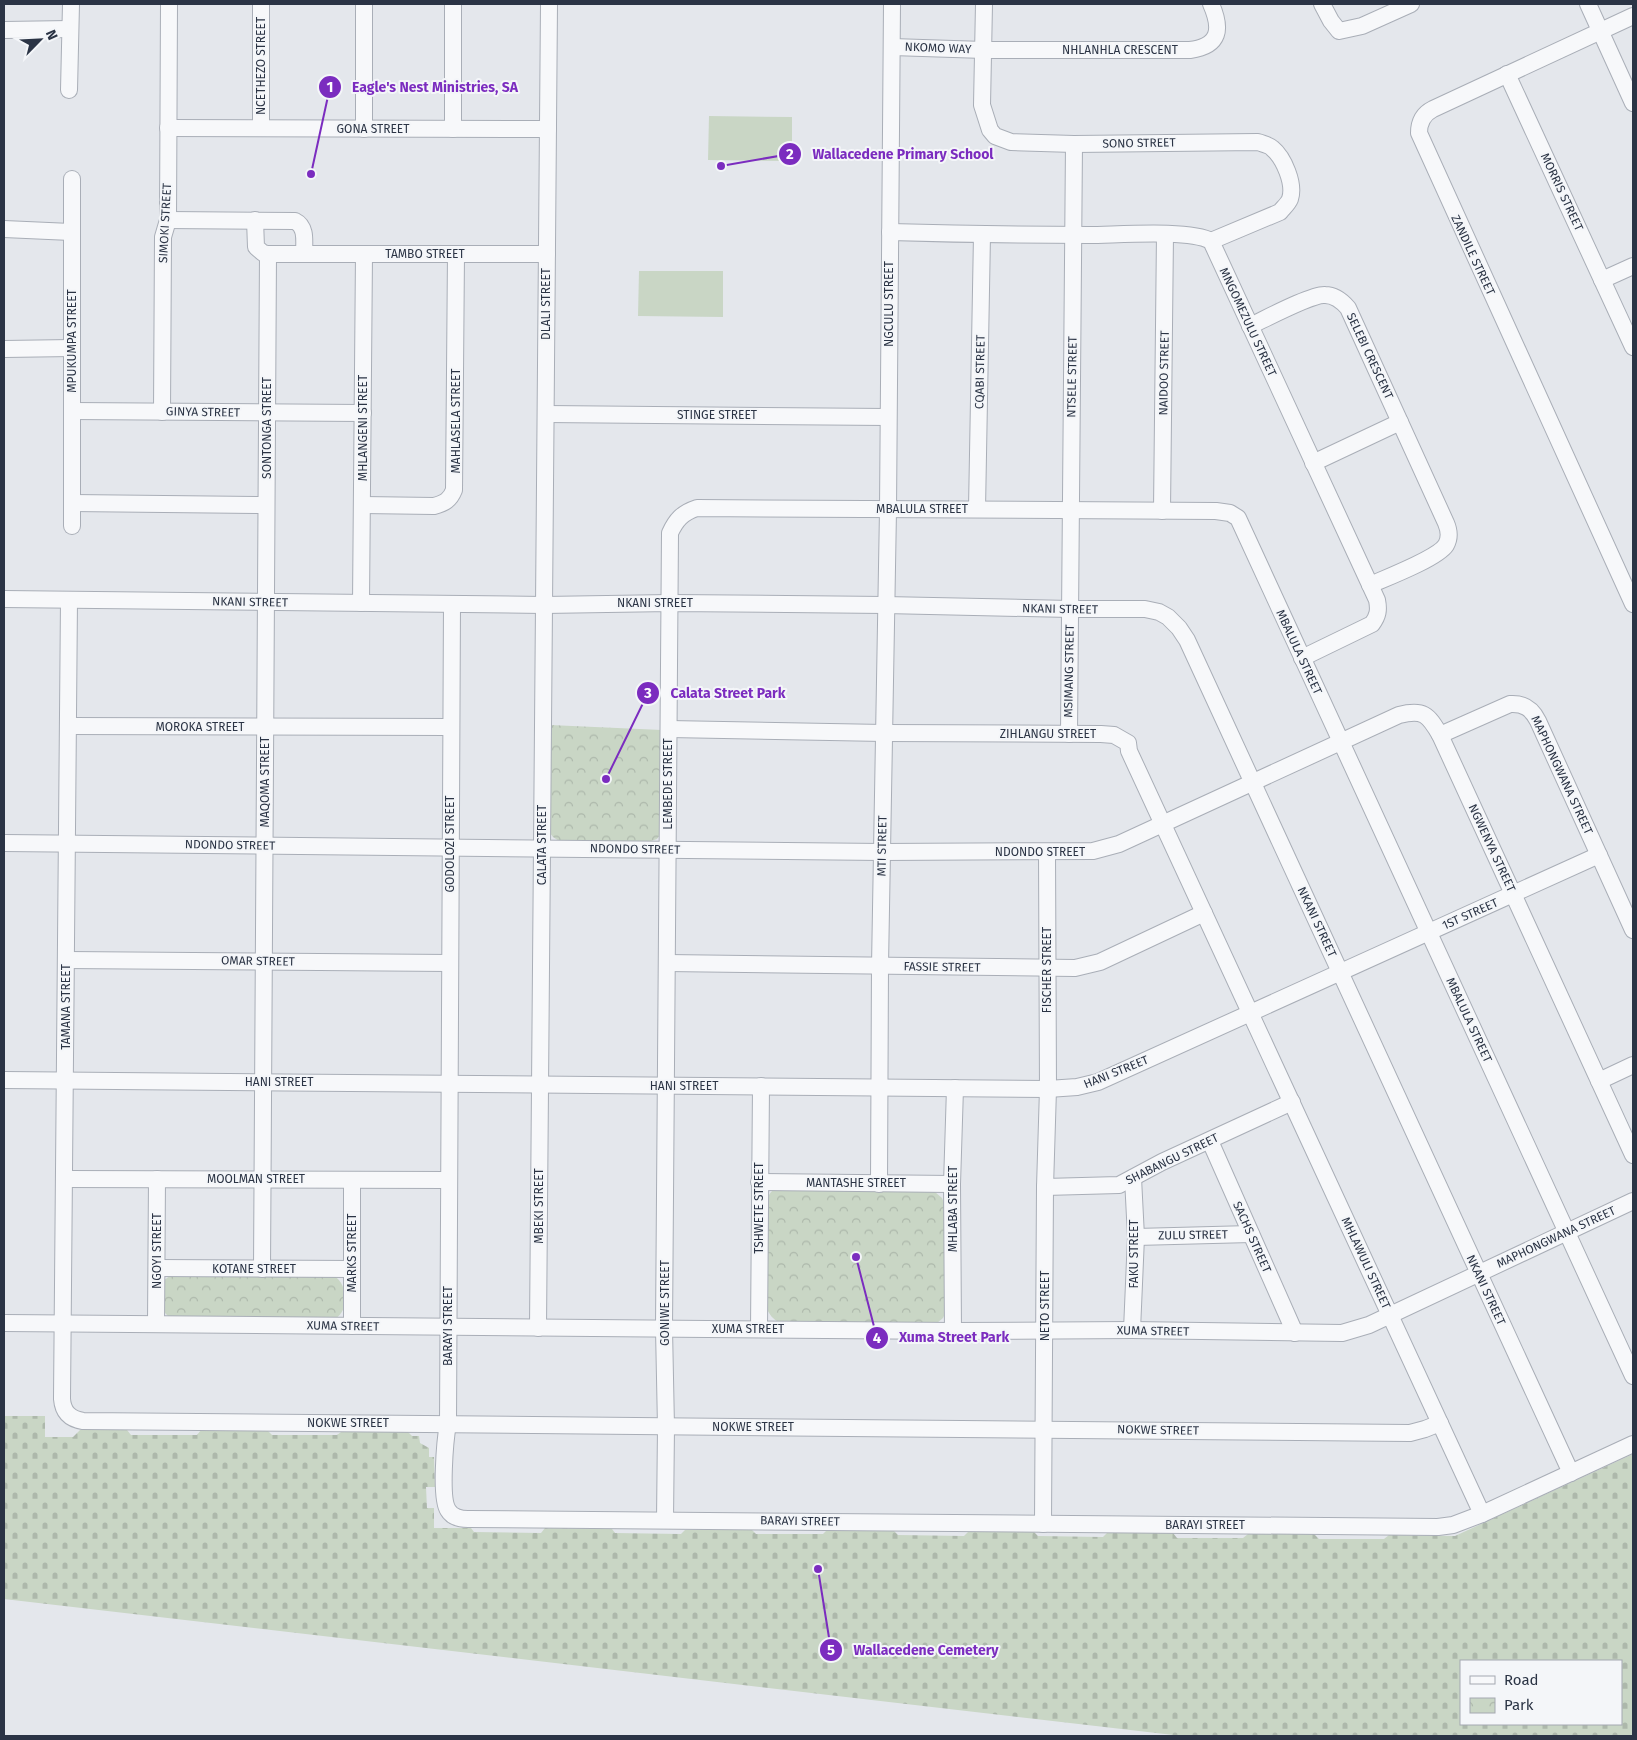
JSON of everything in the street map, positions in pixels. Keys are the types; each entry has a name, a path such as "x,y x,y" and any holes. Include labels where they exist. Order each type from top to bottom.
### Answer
{"street":[{"path":"70,4 70,90"},
{"name":"SIMOKI STREET","path":"162,412 163,237 168,220 169,4"},
{"name":"NCETHEZO STREET","path":"261,4 261,128"},
{"path":"364,4 364,129"},
{"path":"453,4 453,129"},
{"name":"DLALI STREET","path":"544,605 549,4"},
{"name":"NGCULU STREET","path":"885,604 888,510 892,4"},
{"name":"SONO STREET","path":"984,4 982,105 990,130 995,136 1010,142 1074,144 1258,142 1271,147 1278,155 1290,181 1290,199 1280,212 1211,241"},
{"name":"NHLANHLA CRESCENT","path":"984,50 1190,50 1203,48 1210,44 1216,36 1218,27 1217,17 1211,4"},
{"path":"1322,4 1331,22 1339,31 1362,26 1410,4"},
{"path":"1588,4 1633,103"},
{"name":"ZANDILE STREET","path":"1633,16 1428,111 1421,120 1419,133 1633,604"},
{"path":"4,30 70,29"},
{"name":"NKOMO WAY","path":"892,47 984,50"},
{"name":"MORRIS STREET","path":"1507,74 1602,280"},
{"name":"GONA STREET","path":"168,128 548,129"},
{"name":"NTSELE STREET","path":"1070,609 1074,144"},
{"name":"MPUKUMPA STREET","path":"72,179 72,526"},
{"path":"168,220 292,220 298,222 304,231 304,254"},
{"path":"255,220 256,247 263,253 268,254"},
{"path":"4,229 71,232"},
{"path":"890,232 1073,235 1165,234 1197,236 1211,241"},
{"name":"CQABI STREET","path":"977,510 982,234"},
{"name":"NAIDOO STREET","path":"1162,512 1165,234"},
{"name":"MNGOMEZULU STREET","path":"1211,241 1377,600 1379,609 1378,616 1372,624 1302,658"},
{"name":"TAMBO STREET","path":"268,254 547,254"},
{"name":"SONTONGA STREET","path":"266,602 268,254"},
{"name":"MHLANGENI STREET","path":"361,603 364,254"},
{"name":"MAHLASELA STREET","path":"363,505 434,506 444,503 451,498 454,490 456,476 456,254"},
{"path":"1633,266 1602,280 1633,348"},
{"name":"SELEBI CRESCENT","path":"1250,326 1318,295 1332,295 1348,308 1448,528 1446,546 1436,555 1370,585"},
{"path":"4,349 72,348"},
{"name":"GINYA STREET","path":"72,411 363,413"},
{"name":"STINGE STREET","path":"546,414 888,417"},
{"path":"1314,463 1400,422"},
{"path":"72,503 266,505"},
{"name":"MBALULA STREET","path":"670,603 670,533 675,522 688,511 697,508 1216,511 1230,513 1238,518 1633,1376"},
{"name":"NKANI STREET","path":"4,599 544,605 670,603 885,604 1144,609 1159,612 1179,628 1187,640 1571,1473"},
{"name":"TAMANA STREET","path":"66,1414 62,1399 62,1323 66,1081 69,600"},
{"name":"MAQOMA STREET","path":"262,1269 266,602"},
{"name":"LEMBEDE STREET","path":"666,1086 670,603"},
{"name":"GODOLOZI STREET","path":"449,1084 452,604"},
{"name":"MTI STREET","path":"879,1184 885,604"},
{"name":"CALATA STREET","path":"540,1085 544,605"},
{"name":"MSIMANG STREET","path":"1069,734 1070,609"},
{"name":"MAPHONGWANA STREET","path":"1440,735 1510,704 1521,705 1532,711 1633,930"},
{"name":"NGWENYA STREET","path":"1253,783 1399,715 1413,711 1431,719 1633,1155"},
{"name":"MOROKA STREET","path":"68,726 451,727"},
{"name":"ZIHLANGU STREET","path":"669,729 1114,735 1128,744 1251,1013"},
{"name":"NDONDO STREET","path":"4,843 882,852 1093,851 1105,849 1253,783"},
{"name":"FISCHER STREET","path":"1047,852 1048,1089"},
{"name":"1ST STREET","path":"1340,972 1599,855"},
{"name":"FASSIE STREET","path":"667,963 1075,968 1100,962 1204,913"},
{"name":"OMAR STREET","path":"66,960 450,963"},
{"name":"HANI STREET","path":"4,1080 1048,1089 1077,1087 1098,1082 1340,972"},
{"name":"MHLAWULI STREET","path":"1251,1013 1482,1514"},
{"path":"1599,1081 1633,1065"},
{"name":"BARAYI STREET","path":"449,1084 448,1424 445,1441 445,1499 448,1511 457,1518 468,1520 1423,1527 1453,1525 1482,1514 1633,1444"},
{"name":"MBEKI STREET","path":"538,1328 540,1085"},
{"name":"GONIWE STREET","path":"665,1520 666,1086"},
{"name":"TSHWETE STREET","path":"759,1329 761,1086"},
{"name":"MHLABA STREET","path":"953,1330 952,1184 955,1088"},
{"name":"NETO STREET","path":"1043,1524 1045,1187 1048,1089"},
{"name":"SHABANGU STREET","path":"1045,1187 1119,1185 1162,1162 1292,1102"},
{"name":"SACHS STREET","path":"1210,1141 1295,1333"},
{"name":"FAKU STREET","path":"1132,1330 1136,1237 1133,1178"},
{"name":"MOOLMAN STREET","path":"64,1179 448,1180"},
{"name":"NGOYI STREET","path":"156,1324 157,1179"},
{"name":"MARKS STREET","path":"352,1180 352,1326"},
{"name":"MANTASHE STREET","path":"759,1182 952,1184"},
{"name":"MAPHONGWANA STREET","path":"1479,1273 1633,1201"},
{"name":"ZULU STREET","path":"1136,1237 1251,1234"},
{"name":"KOTANE STREET","path":"157,1268 352,1269"},
{"name":"XUMA STREET","path":"4,1323 1342,1333 1369,1325 1479,1273"},
{"name":"NOKWE STREET","path":"66,1414 71,1418 83,1421 1410,1432 1425,1429 1440,1422"}],"green space":[{"path":"709,116 792,117 792,161 708,160"},
{"path":"639,271 723,271 723,317 638,316"},
{"path":"550,725 662,730 662,832 657,839 648,842 559,841 553,837 550,833"},
{"path":"775,1189 935,1192 942,1198 944,1203 945,1314 943,1318 937,1323 780,1323 775,1320 766,1306 767,1198"},
{"path":"171,1275 334,1276 342,1285 345,1303 336,1318 168,1316 162,1310 163,1281"},
{"path":"4,1416 45,1416 45,1437 73,1437 80,1430 127,1430 131,1435 197,1435 201,1430 268,1431 272,1435 408,1432 412,1436 419,1436 420,1443 429,1448 429,1457 434,1457 435,1487 426,1487 427,1508 434,1508 434,1528 471,1528 474,1532 541,1533 545,1528 612,1529 615,1533 681,1534 685,1530 752,1530 756,1534 823,1534 827,1530 894,1531 898,1535 964,1536 968,1532 1033,1531 1038,1536 1103,1537 1107,1533 1173,1533 1177,1538 1243,1538 1248,1534 1314,1534 1319,1539 1384,1539 1389,1535 1455,1536 1633,1454 1633,1736 1182,1736 4,1599"}],"place":[{"name":"Wallacedene Primary School","path":"721,166"},
{"name":"Eagle's Nest Ministries, SA","path":"311,174"},
{"name":"Calata Street Park","path":"606,779"},
{"name":"Xuma Street Park","path":"856,1257"},
{"name":"Wallacedene Cemetery","path":"818,1569"}]}
